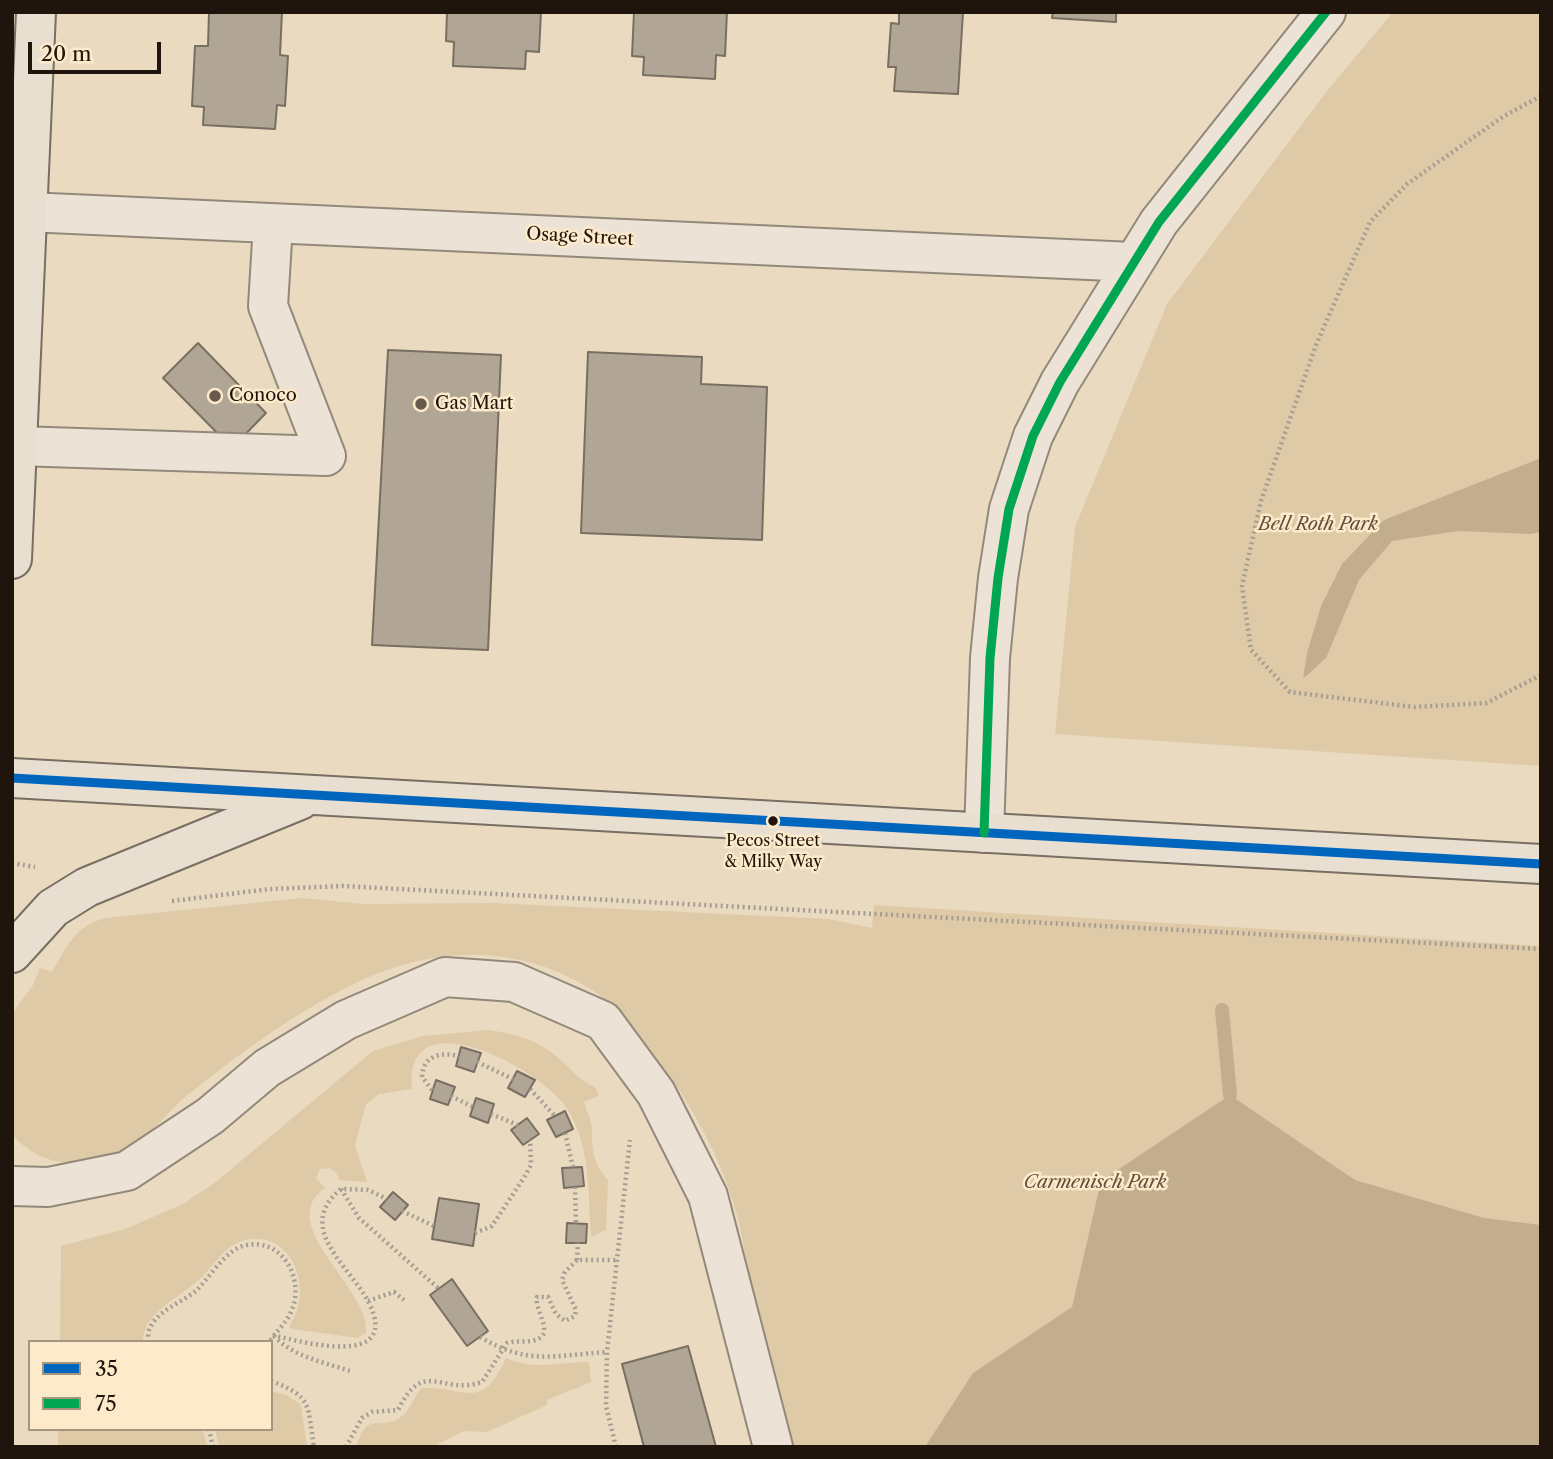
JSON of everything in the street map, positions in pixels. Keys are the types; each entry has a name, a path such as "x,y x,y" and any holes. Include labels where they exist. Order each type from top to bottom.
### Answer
{"main road":[{"path":"12,559 36,12"},
{"path":"12,778 1541,864"},
{"path":"12,953 53,908 87,887 311,796"}],"street":[{"path":"984,833 990,658 998,578 1009,509 1032,436 1060,382 1133,262 1206,160 1326,12"},
{"name":"Osage Street","path":"27,212 1133,262"},
{"path":"17,446 326,456 268,306 273,223"},
{"path":"12,1186 48,1187 127,1171 209,1116 267,1068 346,1020 445,977 514,982 603,1021 656,1093 708,1196 773,1447"}],"path":[{"path":"1541,96 1504,116 1407,184 1370,222 1316,345 1261,500 1242,586 1251,650 1290,692 1414,707 1474,703 1486,702 1541,675"},
{"path":"12,863 46,869"},
{"path":"166,902 270,889 356,887 1541,949"},
{"path":"432,1090 422,1077 422,1067 428,1060 444,1052 459,1056"},
{"path":"477,1062 513,1079"},
{"path":"530,1089 555,1116"},
{"path":"616,1447 606,1406 607,1352 617,1260 631,1137 656,1093"},
{"path":"451,1096 473,1107"},
{"path":"491,1114 518,1125"},
{"path":"565,1133 573,1167"},
{"path":"475,1233 492,1226 525,1176 531,1165 530,1140"},
{"path":"575,1187 576,1223"},
{"path":"341,1189 359,1218 438,1288"},
{"path":"273,1335 339,1346 368,1342 373,1336 375,1325 368,1301 332,1253 322,1223 325,1206 341,1189 368,1190 387,1199"},
{"path":"402,1211 434,1226"},
{"path":"346,1447 362,1418 372,1412 398,1410 406,1393 420,1381 431,1379 459,1386 482,1382 507,1343 538,1340 545,1327 535,1305 537,1297 548,1297 556,1314 565,1321 575,1316 576,1310 562,1280 565,1272 577,1260 578,1243"},
{"path":"148,1340 150,1326 161,1314 193,1293 234,1251 252,1245 278,1250 291,1272 294,1285 292,1311 270,1340"},
{"path":"577,1260 617,1260"},
{"path":"368,1301 394,1292 404,1300"},
{"path":"273,1335 283,1345 303,1356 350,1371"},
{"path":"480,1337 502,1349 536,1359 607,1352"},
{"path":"273,1382 296,1391 305,1398 314,1447"}],"green space":[{"name":"Bell Roth Park","path":"1393,12 1541,12 1541,766 1055,734 1075,527 1167,304 1327,91"},
{"name":"Carmenisch Park","path":"302,898 363,904 494,903 829,919 872,928 874,905 1541,946 1541,1447 761,1447 742,1237 730,1193 712,1148 677,1087 623,1017 594,991 533,963 501,957 438,957 406,964 344,989 302,1012 242,1053 185,1097 140,1142 108,1157 79,1163 51,1160 38,1155 12,1135 12,1014 33,985 40,968 52,972 80,931 106,918"},
{"path":"488,1030 513,1035 544,1047 595,1087 599,1096 584,1102 592,1126 594,1156 608,1180 606,1230 591,1237 587,1170 580,1137 566,1107 552,1091 504,1060 476,1049 450,1043 429,1047 415,1061 412,1089 379,1094 366,1104 355,1145 367,1182 339,1180 337,1173 330,1168 320,1169 316,1178 325,1188 312,1203 310,1220 317,1239 364,1316 366,1333 358,1338 289,1327 299,1302 300,1289 294,1264 279,1246 256,1239 242,1241 230,1247 202,1277 155,1315 144,1331 142,1340 60,1340 61,1246 125,1229 183,1204 217,1181 373,1051 423,1036"},
{"path":"506,1358 537,1365 589,1362 591,1382 547,1400 547,1405 487,1432 464,1431 432,1447 356,1447 365,1428 370,1424 394,1421 402,1416 422,1388 471,1393 480,1391 489,1386"},
{"path":"273,1392 287,1395 301,1405 307,1447 219,1447 215,1431 273,1431"},
{"path":"58,1431 203,1431 207,1447 58,1447"}],"shaded area":[{"path":"1541,458 1541,532 1531,534 1458,531 1392,541 1359,580 1326,658 1303,679 1307,653 1321,606 1342,564 1384,520"},
{"path":"1230,1095 1355,1180 1484,1218 1541,1225 1541,1447 925,1447 973,1373 1072,1307 1101,1181"}],"building":[{"path":"209,12 282,12 280,55 288,56 285,106 277,105 275,129 203,125 204,107 192,106 195,46 208,46"},
{"path":"447,12 541,12 539,52 526,51 525,69 453,66 454,42 446,41"},
{"path":"634,12 727,12 725,56 716,55 715,79 643,75 644,57 632,56"},
{"path":"899,12 963,12 958,94 894,91 896,67 888,67 891,23 899,24"},
{"path":"1053,12 1116,12 1116,22 1052,18"},
{"name":"Conoco","path":"198,343 266,413 232,448 163,378"},
{"path":"388,350 501,355 488,650 372,645"},
{"path":"588,352 702,357 701,384 767,387 762,540 581,533"},
{"path":"461,1047 481,1053 474,1072 456,1066"},
{"path":"517,1071 535,1080 525,1097 508,1088"},
{"path":"436,1080 455,1087 448,1105 430,1099"},
{"path":"476,1098 494,1104 488,1123 470,1116"},
{"path":"565,1111 573,1129 556,1137 547,1120"},
{"path":"527,1118 539,1134 523,1145 511,1130"},
{"path":"582,1167 584,1186 564,1188 562,1168"},
{"path":"393,1192 408,1205 395,1220 380,1207"},
{"path":"439,1198 479,1204 473,1246 432,1239"},
{"path":"567,1223 587,1224 586,1243 566,1243"},
{"path":"452,1279 488,1331 467,1346 430,1295"},
{"path":"688,1346 716,1447 644,1447 622,1364"}],"waterway":[{"path":"1222,1010 1230,1095"}],"transit line":[{"name":"75","path":"984,833 990,658 998,578 1009,509 1033,436 1060,382 1159,222 1326,12"},
{"name":"35","path":"12,778 1541,864"}],"place":[{"name":"Conoco","path":"215,396"},
{"name":"Gas Mart","path":"421,404"},
{"name":"Pecos Street & Milky Way","path":"773,821"}]}
